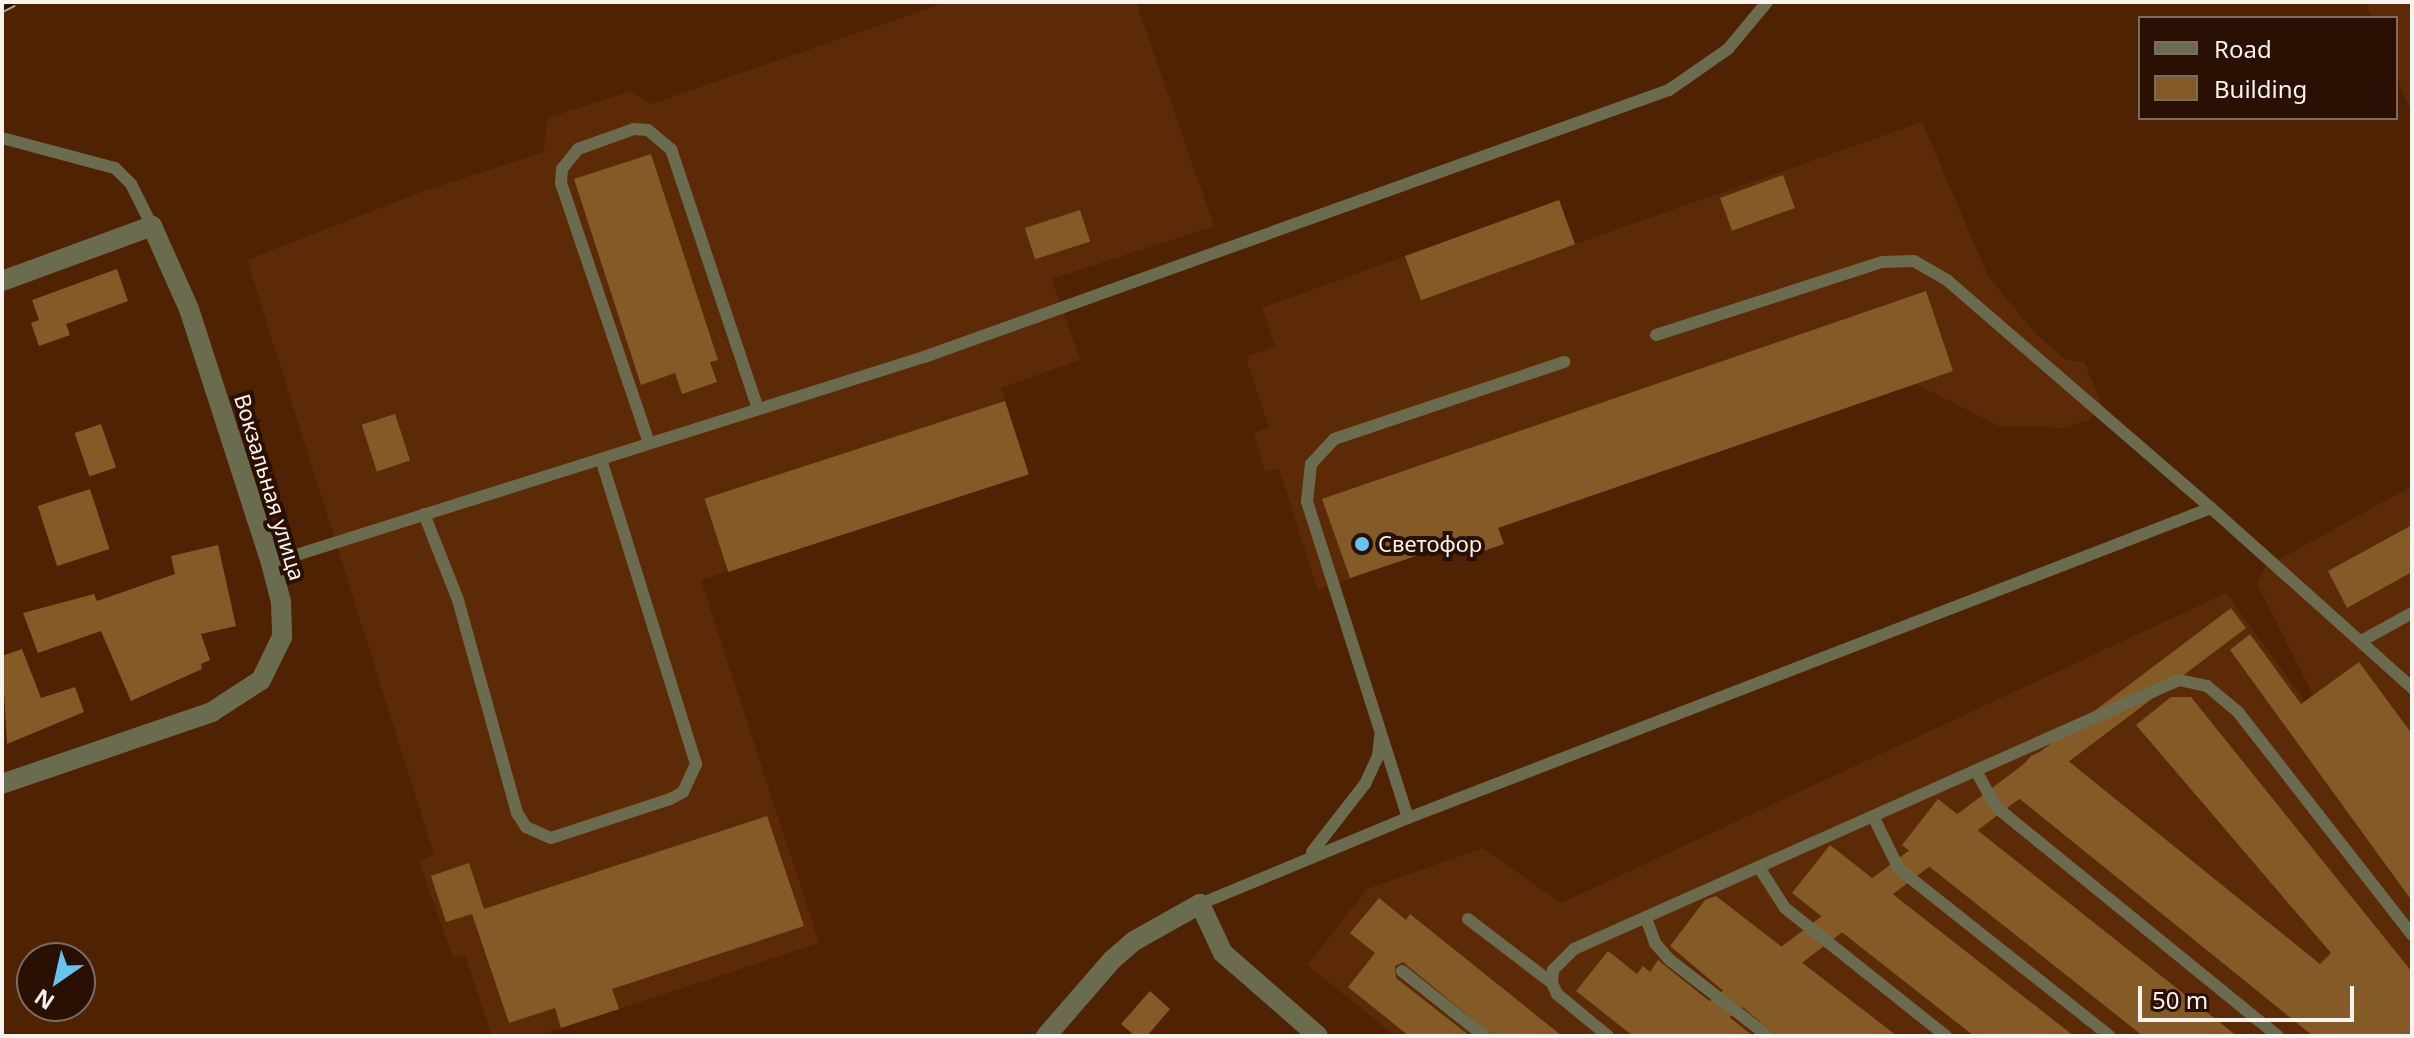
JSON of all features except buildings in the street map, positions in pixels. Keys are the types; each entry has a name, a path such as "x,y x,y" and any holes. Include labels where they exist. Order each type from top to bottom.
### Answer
{"street":[{"path":"2,281 152,226"},
{"name":"Вокзальная улица","path":"2,784 212,712 261,680 282,637 281,602 271,563 189,309 152,226"},
{"path":"1046,1036 1134,941 1200,904 1223,953 1318,1036"}],"lane":[{"path":"271,563 924,357 1669,90 1728,49 1767,2"},
{"path":"649,443 561,183 562,169 578,149 634,129 648,130 671,149 758,409"},
{"path":"2,138 115,168 131,184 152,226"},
{"path":"1656,335 1882,262 1914,261 1948,281 2363,640 2412,688"},
{"path":"1408,818 1307,502 1311,464 1334,439 1564,362"},
{"path":"424,514 458,600 517,813 526,827 551,838 670,799 683,792 696,764 601,459"},
{"path":"1200,904 1408,818 2211,508"},
{"path":"2363,640 2412,613"},
{"path":"1552,983 1561,958 1646,918 1874,818 2165,683 2195,681 2238,712 2412,935"},
{"path":"1299,861 1323,842 1365,784 1378,756 1380,728"},
{"path":"1976,771 1996,807 2278,1036"},
{"path":"1874,818 1899,869 2110,1036"},
{"path":"1760,869 1785,908 1946,1036"},
{"path":"1646,918 1655,943 1670,960 1768,1036"},
{"path":"1468,919 1552,983 1557,994 1608,1036"},
{"path":"1402,971 1484,1036"}],"shaded area":[{"path":"947,2 1136,2 1214,226 1052,279 1080,360 1001,388 1029,474 701,580 819,943 537,1036 492,1036 465,955 453,958 419,861 434,855 247,260 421,192 544,152 547,118 631,91 651,104"},
{"path":"2365,2 2412,2 2412,114 2398,80 2398,16 2371,16"},
{"path":"1922,122 1988,276 2035,333 2066,360 2084,362 2102,405 2089,420 2066,428 1999,426 1916,384 1318,590 1279,469 1265,472 1254,433 1269,427 1246,357 1275,346 1262,308 1559,200 1575,244"},
{"path":"2412,486 2412,830 2313,695 2257,584 2265,567"},
{"path":"2226,593 2412,848 2412,1036 1395,1036 1307,965 1367,889 1483,848 1561,903"}],"railway":[{"path":"2,8 14,2"}],"place":[{"name":"Светофор","path":"1362,544"}]}
